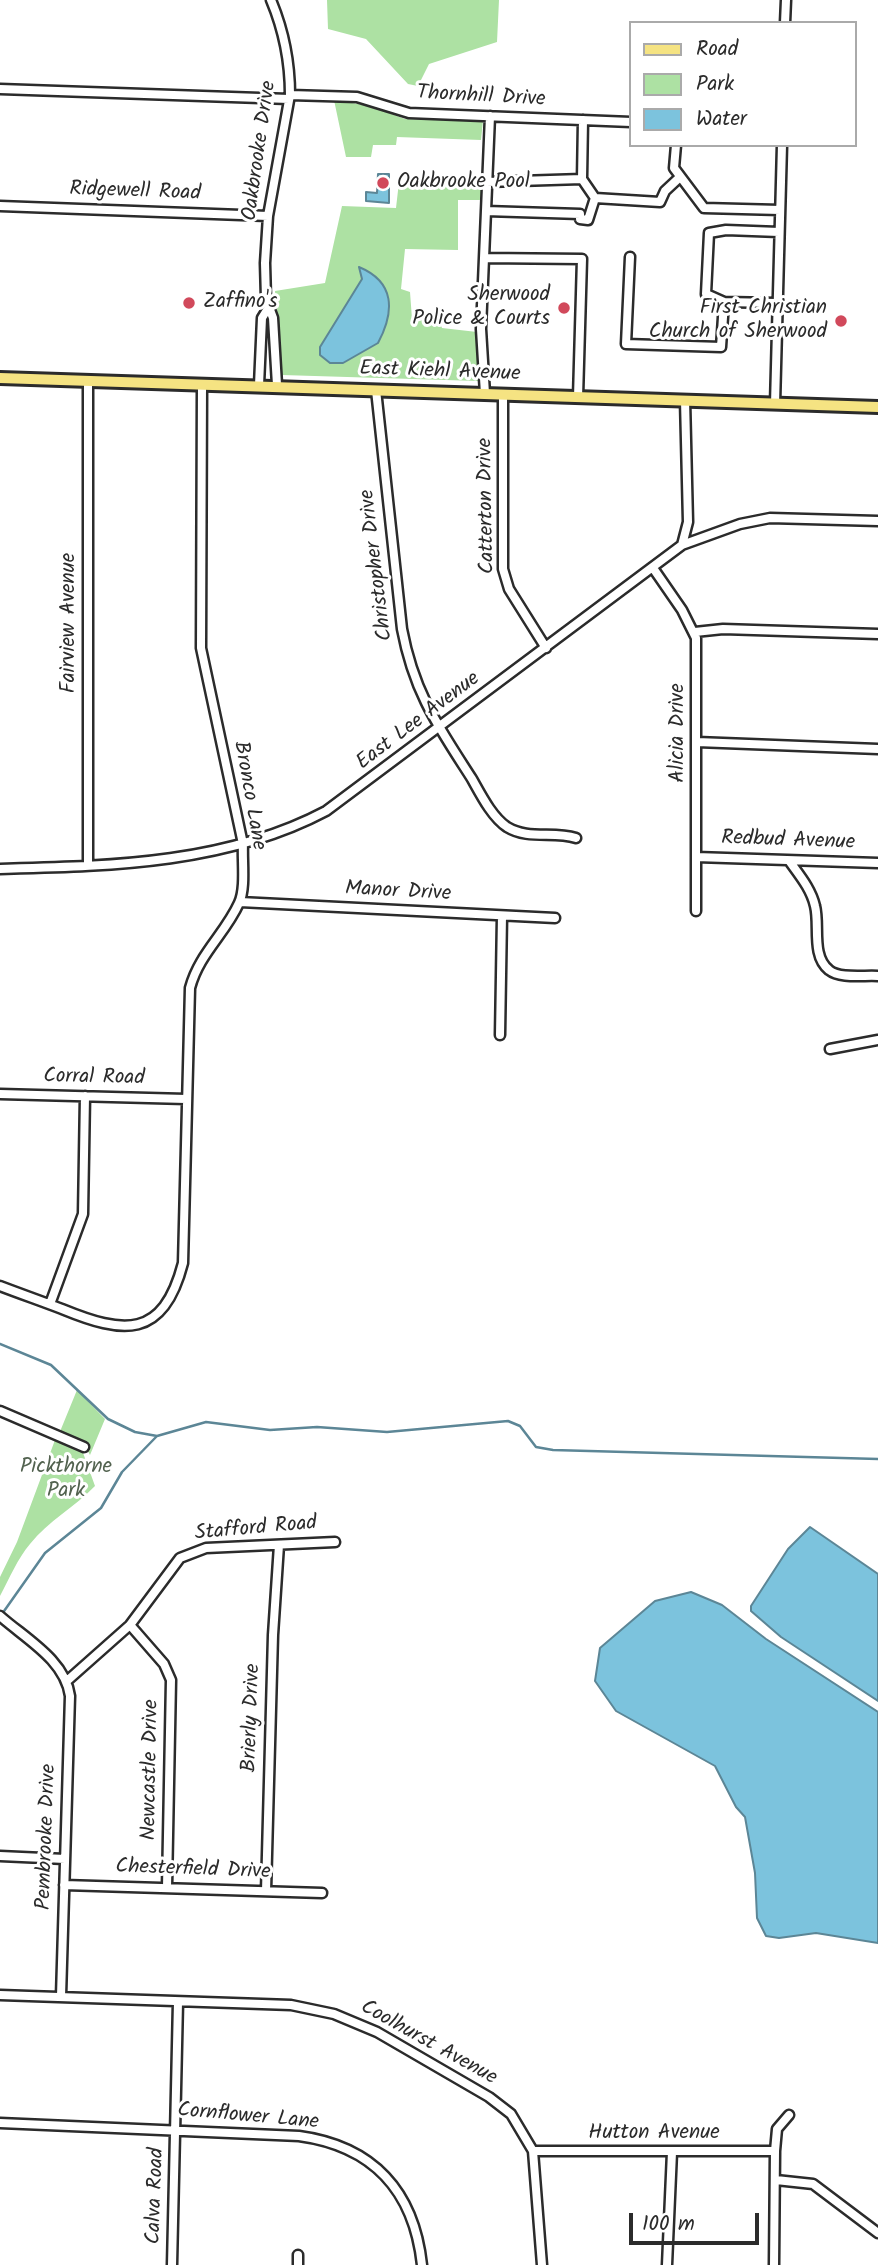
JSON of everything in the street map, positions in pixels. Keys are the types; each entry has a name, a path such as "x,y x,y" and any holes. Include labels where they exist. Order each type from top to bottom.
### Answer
{"main road":[{"name":"East Kiehl Avenue","path":"0,378 277,385 878,407"}],"street":[{"name":"Oakbrooke Drive","path":"259,385 262,318 267,310 268,216 290,97 286,44 271,0"},
{"path":"786,0 786,21"},
{"name":"Thornhill Drive","path":"0,89 290,97 332,94 357,97 409,113 630,122"},
{"path":"485,394 481,329 491,116"},
{"path":"583,120 582,180 595,198"},
{"path":"676,147 674,168 704,208 780,210"},
{"path":"775,404 782,147"},
{"path":"595,198 660,202 665,191 680,177"},
{"path":"487,182 582,180"},
{"path":"486,211 580,215 580,219 588,220 595,198"},
{"name":"Ridgewell Road","path":"0,206 268,216"},
{"path":"776,303 724,302 706,294 709,233 726,230 779,232"},
{"path":"630,257 626,344 721,346 724,302"},
{"path":"484,258 582,259 578,397"},
{"name":"Oakbrooke Drive","path":"267,310 272,318 275,337 277,385"},
{"name":"Fairview Avenue","path":"88,380 88,865"},
{"name":"Bronco Lane","path":"51,1304 92,1321 121,1328 140,1324 152,1318 173,1292 183,1264 189,997 194,974 240,902 243,844 201,648 202,385"},
{"name":"Christopher Drive","path":"376,390 402,629 413,673 438,730 502,823 529,835 564,834 576,838"},
{"name":"Catterton Drive","path":"503,394 503,569 509,589 546,648"},
{"path":"682,545 688,522 685,400"},
{"name":"East Lee Avenue","path":"0,869 152,862 243,844 277,834 326,811 438,730 682,545 740,524 769,518 878,521"},
{"path":"653,568 695,632 723,629 878,634"},
{"name":"Alicia Drive","path":"695,632 696,911"},
{"path":"697,742 878,749"},
{"name":"Redbud Avenue","path":"696,857 878,863"},
{"path":"790,862 811,893 815,905 819,951 823,963 837,974 878,976"},
{"name":"Manor Drive","path":"240,902 555,918"},
{"path":"500,1035 502,916"},
{"path":"831,1049 878,1040"},
{"name":"Corral Road","path":"0,1094 186,1098"},
{"path":"0,1286 51,1304 83,1214 85,1096"},
{"path":"0,1411 84,1447"},
{"name":"Stafford Road","path":"68,1680 130,1625 186,1554 206,1548 335,1542"},
{"name":"Brierly Drive","path":"266,1891 273,1635 279,1545"},
{"path":"3,1618 47,1655 68,1680"},
{"name":"Newcastle Drive","path":"130,1625 164,1664 171,1680 167,1887"},
{"name":"Pembrooke Drive","path":"61,1996 70,1708 68,1680"},
{"path":"0,1856 65,1859"},
{"name":"Chesterfield Drive","path":"64,1885 321,1893"},
{"name":"Coolhurst Avenue","path":"0,1995 290,2005 347,2019 489,2097 511,2114 533,2151 542,2265"},
{"name":"Calva Road","path":"172,2265 178,2002"},
{"path":"774,2265 777,2129 789,2115"},
{"name":"Cornflower Lane","path":"0,2123 299,2136 348,2149 384,2175 403,2199 416,2229 422,2265"},
{"name":"Hutton Avenue","path":"533,2151 775,2151"},
{"path":"667,2265 672,2152"},
{"path":"776,2179 813,2184 878,2234"},
{"path":"298,2255 298,2265"}],"green space":[{"path":"327,0 499,0 497,42 429,64 418,86 408,84 366,39 328,29"},
{"path":"334,100 370,106 405,119 483,121 481,140 397,137 396,145 373,145 371,157 346,157"},
{"path":"416,181 423,186 482,188 482,200 458,200 458,250 405,249 401,289 410,292 412,319 440,322 442,328 477,332 478,381 282,375 275,291 325,283 342,206 396,208 399,182"},
{"path":"77,1390 105,1419 90,1455 84,1444 59,1434"},
{"name":"Pickthorne Park","path":"55,1440 82,1450 95,1486 30,1544 0,1596 0,1577 17,1542"}],"water":[{"name":"Oakbrooke Pool","path":"378,174 389,174 389,203 366,201 366,192 377,193"},
{"path":"359,267 371,273 385,289 389,309 384,331 378,343 343,363 330,363 320,355 320,347 362,279"},
{"path":"810,1527 878,1574 878,1701 781,1637 751,1611 751,1606 788,1549"},
{"path":"691,1592 722,1605 766,1639 878,1712 878,1943 816,1933 779,1938 766,1936 757,1918 755,1873 745,1817 736,1807 715,1766 616,1711 595,1681 600,1648 655,1601"}],"waterway":[{"path":"0,1344 51,1365 108,1419 135,1432 157,1436"},
{"path":"2,1614 45,1553 101,1508 122,1472 157,1436 206,1422 270,1430 317,1427 387,1432 508,1421 520,1426 536,1447 553,1450 878,1459"}],"place":[{"name":"Oakbrooke Pool","path":"383,183"},
{"name":"Zaffino's","path":"189,303"},
{"name":"Sherwood Police & Courts","path":"564,308"},
{"name":"First Christian Church of Sherwood","path":"841,321"}]}
